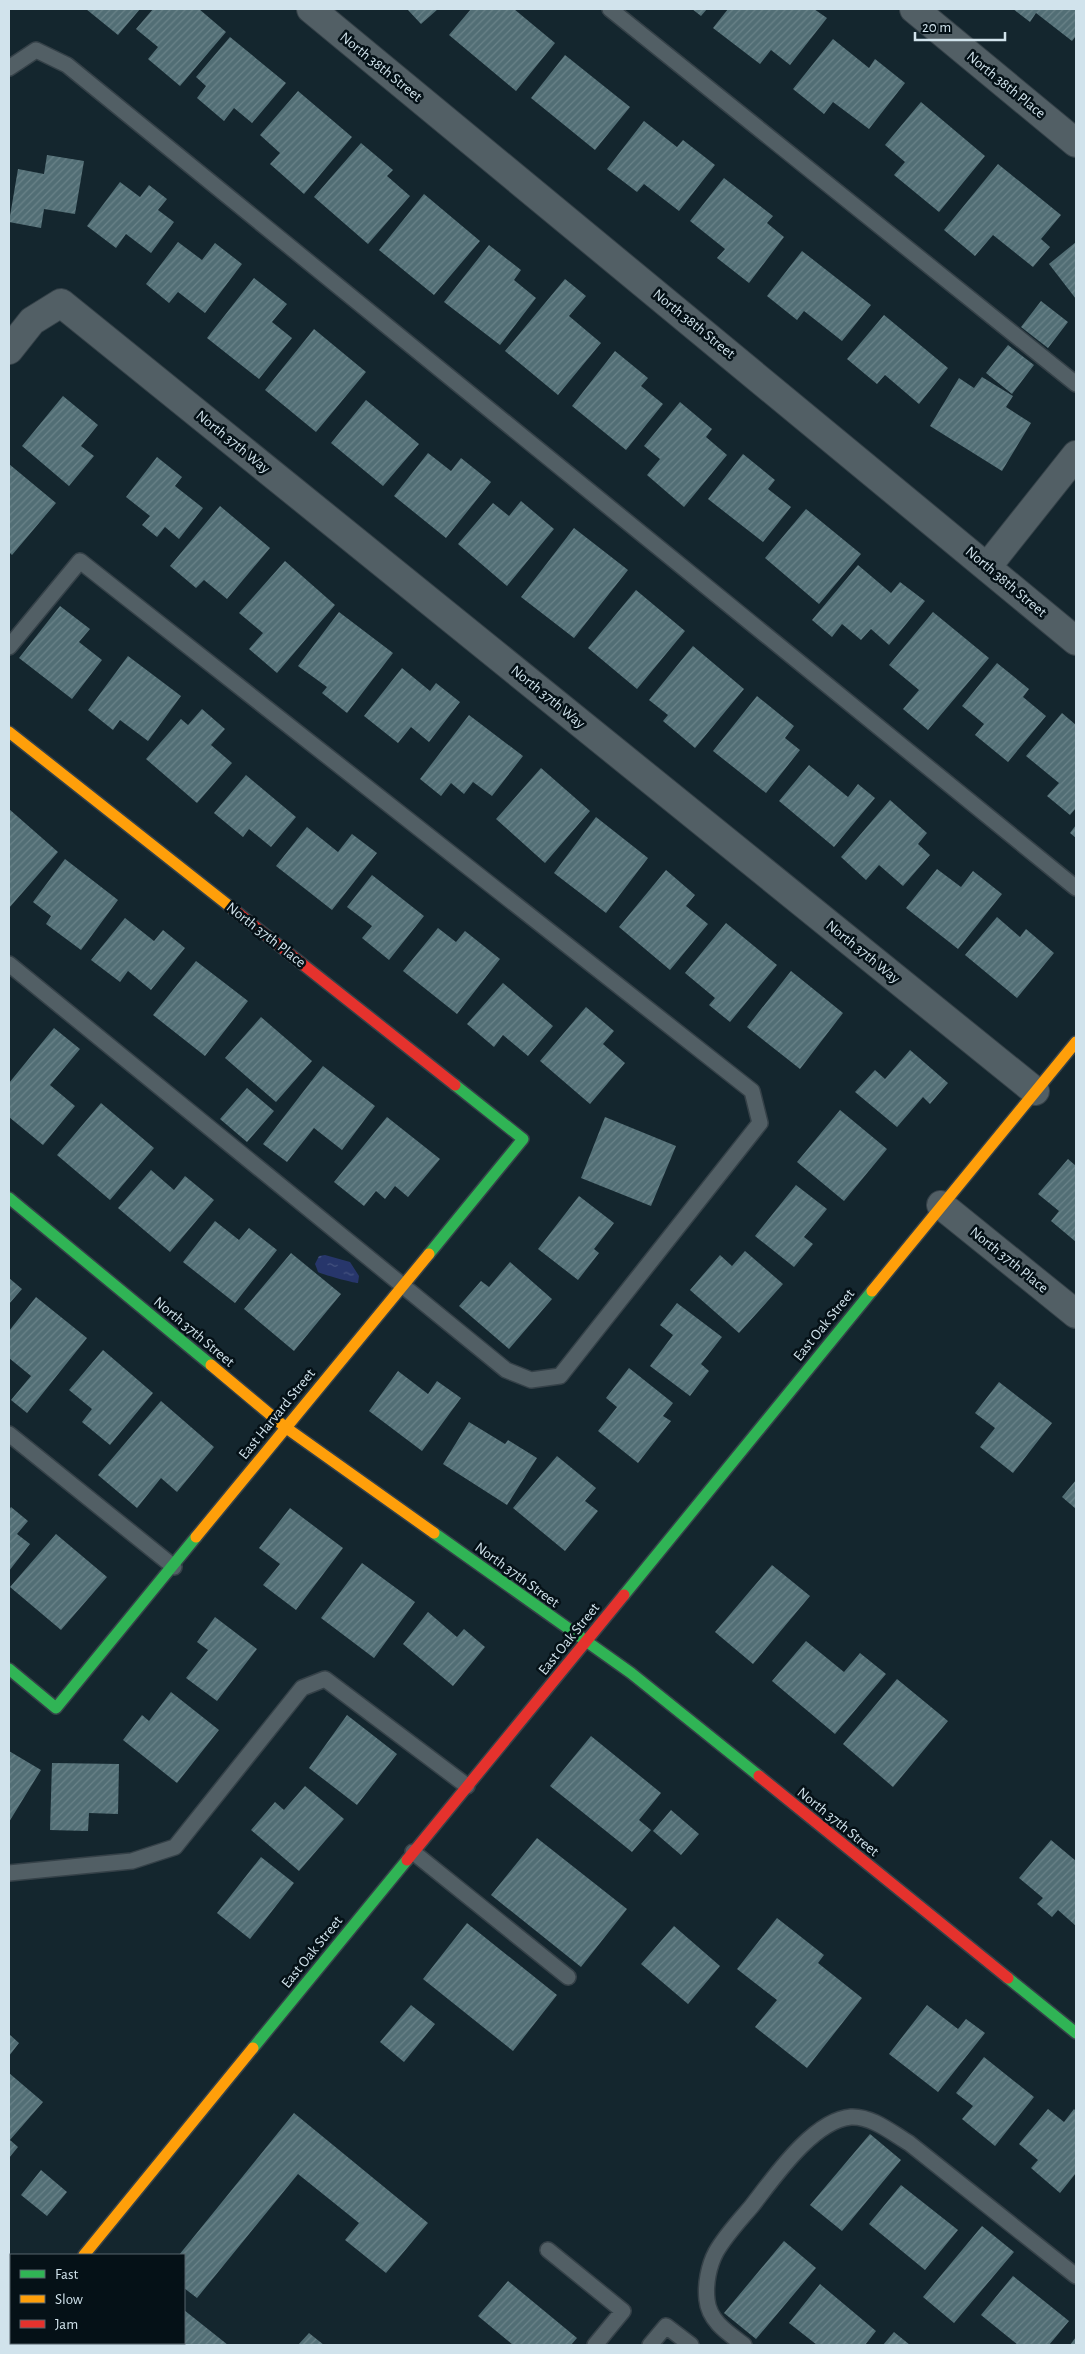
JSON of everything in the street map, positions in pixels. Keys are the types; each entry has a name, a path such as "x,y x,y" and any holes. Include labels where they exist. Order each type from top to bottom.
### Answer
{"street":[{"name":"North 38th Street","path":"311,9 1076,641"},
{"name":"North 38th Place","path":"914,9 1076,143"},
{"name":"North 37th Way","path":"9,350 32,321 60,303 1035,1091"},
{"path":"987,567 1076,455"},
{"name":"North 37th Place","path":"9,732 523,1139"},
{"name":"East Oak Street","path":"85,2254 1076,1042"},
{"name":"East Harvard Street","path":"9,1669 56,1708 174,1567 285,1427 523,1139"},
{"name":"North 37th Street","path":"9,1198 285,1427 631,1673 1076,2033"},
{"name":"North 37th Place","path":"941,1205 1076,1314"}],"lane":[{"path":"610,9 1076,384"},
{"path":"9,68 36,50 67,65 1076,888"},
{"path":"9,646 80,561 752,1090 760,1123 560,1376 531,1380 506,1370 9,964"},
{"path":"9,1434 174,1567"},
{"path":"9,1873 132,1861 175,1847 302,1688 325,1679 467,1786"},
{"path":"413,1852 568,1977"},
{"path":"744,2345 721,2327 709,2311 707,2283 716,2252 787,2162 802,2146 833,2122 850,2117 864,2119 883,2127 909,2143 1076,2276"},
{"path":"548,2250 623,2311 595,2345"},
{"path":"650,2345 666,2326 691,2345"}],"water":[{"path":"325,1255 350,1262 359,1276 358,1283 318,1272 315,1264 319,1256"}],"building":[{"path":"86,9 140,9 118,35"},
{"path":"153,9 199,9 226,32 180,86 148,59 158,47 136,29"},
{"path":"407,9 438,9 421,24"},
{"path":"471,9 514,9 555,43 516,91 449,35"},
{"path":"692,9 707,9 701,16"},
{"path":"728,9 814,9 827,18 790,65 771,50 760,64 713,28"},
{"path":"1013,9 1076,9 1076,36 1072,41 1036,13 1030,22"},
{"path":"230,37 286,83 252,123 234,108 224,121 197,98 206,86 196,77"},
{"path":"833,39 869,68 875,59 905,83 869,129 833,102 824,114 793,89"},
{"path":"565,55 630,107 595,150 531,98"},
{"path":"298,91 352,137 304,194 270,164 280,153 260,135"},
{"path":"921,102 985,156 939,212 894,175 905,162 885,145"},
{"path":"644,121 677,147 683,140 715,165 679,211 644,184 637,192 607,169"},
{"path":"361,143 393,170 387,176 410,196 368,244 314,197"},
{"path":"47,155 84,161 75,214 44,209 41,228 9,222 18,169 44,174"},
{"path":"998,164 1061,215 1041,239 1050,247 1033,267 993,235 975,256 944,230"},
{"path":"724,178 773,216 767,223 784,237 749,283 717,258 725,249 690,221"},
{"path":"120,182 140,197 149,185 167,199 158,210 174,222 151,253 126,234 116,248 87,226"},
{"path":"424,194 480,241 434,295 379,250"},
{"path":"178,242 202,260 215,243 242,264 205,313 178,292 169,303 146,284"},
{"path":"1076,242 1076,299 1049,264"},
{"path":"489,245 521,270 514,280 536,298 500,345 444,302"},
{"path":"802,251 871,305 842,341 804,311 797,320 767,296"},
{"path":"254,278 287,304 272,322 292,338 259,379 207,338"},
{"path":"565,279 586,296 569,316 601,343 558,395 505,351"},
{"path":"1041,301 1068,322 1048,348 1021,327"},
{"path":"884,315 948,368 919,404 885,375 877,384 847,359"},
{"path":"314,329 366,372 316,432 265,390"},
{"path":"1008,345 1034,365 1012,394 986,373"},
{"path":"615,351 648,378 641,386 663,404 626,450 572,406"},
{"path":"982,377 1013,396 1006,407 1031,423 1002,471 930,426 959,378 974,388"},
{"path":"63,396 98,425 81,446 94,456 69,486 22,446"},
{"path":"366,400 419,444 383,486 331,443"},
{"path":"680,402 712,429 706,437 727,455 684,507 647,475 660,459 644,446"},
{"path":"428,453 451,471 461,458 491,482 446,538 394,496"},
{"path":"743,454 775,480 768,489 791,507 763,542 708,499"},
{"path":"157,457 182,477 175,486 203,508 179,539 165,527 157,537 142,525 150,516 126,497"},
{"path":"9,464 56,503 12,555 9,552"},
{"path":"521,501 554,529 507,586 458,544 493,503 509,516"},
{"path":"220,506 270,548 227,599 204,580 196,588 170,566"},
{"path":"806,509 861,554 819,604 765,558"},
{"path":"574,528 628,570 574,638 521,597"},
{"path":"285,561 335,605 277,673 249,649 263,633 239,613"},
{"path":"858,565 891,593 900,582 925,601 889,645 871,629 861,640 842,624 832,637 812,620"},
{"path":"636,590 685,631 637,689 588,648"},
{"path":"60,606 90,629 79,642 102,660 72,699 19,658"},
{"path":"339,612 393,653 347,713 322,693 327,687 298,666"},
{"path":"933,612 989,658 928,730 903,709 919,690 889,665"},
{"path":"693,646 744,689 695,748 663,721 668,715 649,700"},
{"path":"128,656 181,696 148,741 120,720 113,730 88,710"},
{"path":"997,663 1029,689 1023,697 1046,716 1008,762 975,735 984,724 962,706"},
{"path":"402,668 430,691 436,683 460,702 429,742 411,727 398,743 364,716"},
{"path":"757,696 794,726 785,738 800,750 766,793 713,751"},
{"path":"202,709 225,729 211,745 232,763 197,803 146,759 181,719 188,725"},
{"path":"1062,713 1076,725 1076,808 1070,815 1047,796 1059,783 1026,756"},
{"path":"469,715 523,756 492,796 473,782 464,794 451,783 441,796 420,779"},
{"path":"809,765 848,797 858,784 875,798 834,847 779,801"},
{"path":"541,768 590,811 545,863 496,819"},
{"path":"246,775 296,817 271,847 249,829 243,837 214,813"},
{"path":"890,800 927,833 918,844 930,855 903,886 879,865 866,880 841,857"},
{"path":"9,809 58,852 9,908"},
{"path":"596,817 648,858 606,913 554,873"},
{"path":"1076,825 1076,838 1070,833"},
{"path":"307,827 338,852 352,834 377,853 332,910 276,866"},
{"path":"65,859 118,900 81,950 46,924 51,916 33,902"},
{"path":"937,869 961,887 973,871 1002,894 958,949 906,908"},
{"path":"666,870 695,895 686,906 708,924 670,970 619,927"},
{"path":"372,875 424,916 389,960 362,938 372,926 347,907"},
{"path":"997,917 1020,937 1026,929 1054,953 1017,998 965,955"},
{"path":"125,918 154,941 163,930 185,948 151,990 128,971 120,982 91,960"},
{"path":"726,923 777,965 730,1022 709,1005 715,998 685,973"},
{"path":"438,928 456,942 465,931 500,959 457,1014 403,971"},
{"path":"196,961 248,1001 205,1056 153,1015"},
{"path":"791,971 843,1013 800,1069 747,1027"},
{"path":"503,983 553,1026 528,1056 503,1035 494,1047 467,1024"},
{"path":"586,1007 614,1031 603,1044 625,1063 590,1104 540,1061"},
{"path":"261,1017 312,1061 276,1102 225,1058"},
{"path":"54,1028 80,1049 50,1085 75,1106 43,1145 9,1117 9,1083"},
{"path":"910,1050 948,1083 930,1104 923,1097 897,1127 855,1092 875,1070 885,1079"},
{"path":"323,1066 375,1106 342,1150 314,1128 287,1162 263,1144"},
{"path":"247,1088 274,1111 247,1142 220,1119"},
{"path":"101,1103 154,1148 110,1200 57,1155"},
{"path":"840,1110 887,1149 844,1201 797,1162"},
{"path":"387,1117 440,1159 408,1197 395,1186 385,1199 376,1191 364,1206 334,1182"},
{"path":"605,1117 676,1146 651,1206 581,1178"},
{"path":"1068,1159 1076,1166 1076,1242 1051,1221 1059,1211 1038,1194"},
{"path":"151,1170 174,1190 185,1176 214,1200 170,1252 118,1208"},
{"path":"796,1185 827,1209 804,1237 813,1244 794,1267 755,1236"},
{"path":"579,1196 614,1223 594,1249 599,1253 578,1280 538,1249"},
{"path":"215,1221 239,1240 249,1228 277,1250 235,1303 183,1262"},
{"path":"745,1251 783,1284 739,1333 690,1290 720,1255 732,1266"},
{"path":"291,1253 341,1294 294,1351 244,1309"},
{"path":"510,1262 552,1299 509,1349 459,1306 481,1281 489,1287"},
{"path":"9,1278 22,1289 9,1304"},
{"path":"36,1297 87,1338 27,1413 11,1400 31,1376 9,1358 9,1331"},
{"path":"677,1303 722,1337 701,1364 709,1371 690,1396 650,1366 673,1335 660,1325"},
{"path":"103,1350 153,1393 110,1445 82,1422 92,1409 69,1390"},
{"path":"629,1368 673,1403 663,1416 671,1421 638,1463 598,1431 617,1407 606,1398"},
{"path":"398,1371 428,1394 437,1381 461,1398 422,1451 369,1411"},
{"path":"999,1382 1052,1423 1013,1473 980,1447 995,1428 975,1413"},
{"path":"161,1401 214,1447 177,1492 161,1478 137,1508 98,1475"},
{"path":"469,1422 505,1444 508,1440 537,1458 507,1505 443,1464"},
{"path":"557,1456 596,1488 585,1501 598,1511 565,1551 513,1508"},
{"path":"1076,1480 1076,1509 1062,1497"},
{"path":"11,1507 28,1521 17,1534 30,1544 9,1571 9,1510"},
{"path":"290,1508 343,1548 296,1610 263,1585 280,1564 259,1548"},
{"path":"56,1534 107,1577 61,1630 10,1587"},
{"path":"362,1563 415,1602 374,1658 321,1618"},
{"path":"772,1565 810,1596 753,1664 715,1632"},
{"path":"428,1612 457,1637 464,1629 485,1647 453,1686 403,1644"},
{"path":"215,1617 257,1649 217,1701 186,1678 208,1650 197,1642"},
{"path":"806,1641 844,1672 860,1653 886,1674 835,1734 772,1681"},
{"path":"897,1679 948,1721 893,1787 843,1744"},
{"path":"171,1692 219,1730 177,1783 123,1740 142,1715 149,1721"},
{"path":"347,1715 397,1754 357,1805 309,1768"},
{"path":"591,1736 661,1793 639,1820 651,1830 632,1852 550,1786"},
{"path":"9,1751 41,1770 9,1822"},
{"path":"52,1763 119,1764 118,1814 89,1813 88,1831 50,1830"},
{"path":"305,1786 344,1819 299,1871 251,1830 275,1802 284,1810"},
{"path":"671,1810 699,1834 681,1855 653,1831"},
{"path":"537,1838 627,1909 581,1967 491,1895"},
{"path":"1051,1840 1076,1861 1076,1926 1058,1910 1052,1917 1037,1904 1043,1898 1019,1878"},
{"path":"261,1857 294,1883 250,1939 217,1913"},
{"path":"777,1918 824,1955 818,1963 862,1998 807,2068 755,2027 777,2000 737,1969"},
{"path":"467,1923 557,1995 513,2051 423,1979"},
{"path":"674,1926 720,1966 688,2004 641,1964"},
{"path":"411,2005 435,2024 404,2062 380,2042"},
{"path":"927,2005 958,2029 966,2019 985,2033 938,2092 889,2054"},
{"path":"9,2034 19,2043 9,2056"},
{"path":"984,2057 1034,2097 995,2146 962,2119 973,2106 956,2093"},
{"path":"9,2073 43,2102 10,2140 18,2147 9,2158"},
{"path":"1048,2109 1064,2122 1074,2109 1076,2111 1076,2173 1060,2193 1031,2168 1038,2160 1019,2144"},
{"path":"294,2113 428,2223 386,2273 345,2240 359,2223 298,2174 197,2298 185,2289 185,2254 180,2254"},
{"path":"870,2134 901,2160 842,2231 810,2205"},
{"path":"41,2170 67,2192 47,2216 21,2195"},
{"path":"901,2185 958,2230 925,2270 869,2224"},
{"path":"982,2226 1014,2252 954,2323 923,2297"},
{"path":"784,2241 816,2268 756,2339 724,2313"},
{"path":"1013,2276 1069,2321 1049,2345 1018,2345 981,2315"},
{"path":"508,2281 577,2338 571,2345 513,2345 478,2316"},
{"path":"820,2284 876,2331 865,2345 817,2345 789,2323"},
{"path":"185,2311 228,2345 132,2344 185,2344"},
{"path":"894,2332 910,2345 883,2345"},
{"path":"309,2333 324,2345 298,2345"},
{"path":"1076,2337 1076,2345 1070,2345"}],"traffic: fast":[{"path":"429,1254 523,1139 455,1085"},
{"path":"9,1198 211,1365"},
{"path":"624,1595 872,1291"},
{"path":"434,1533 631,1673 759,1776"},
{"path":"9,1669 56,1708 196,1537"},
{"path":"253,2048 407,1860"},
{"path":"1008,1978 1076,2033"}],"traffic: slow":[{"path":"9,732 233,909"},
{"path":"872,1291 1076,1042"},
{"path":"196,1537 429,1254"},
{"path":"211,1365 285,1427 434,1533"},
{"path":"85,2254 253,2048"}],"traffic: jam":[{"path":"233,909 455,1085"},
{"path":"407,1860 624,1595"},
{"path":"759,1776 1008,1978"}]}
